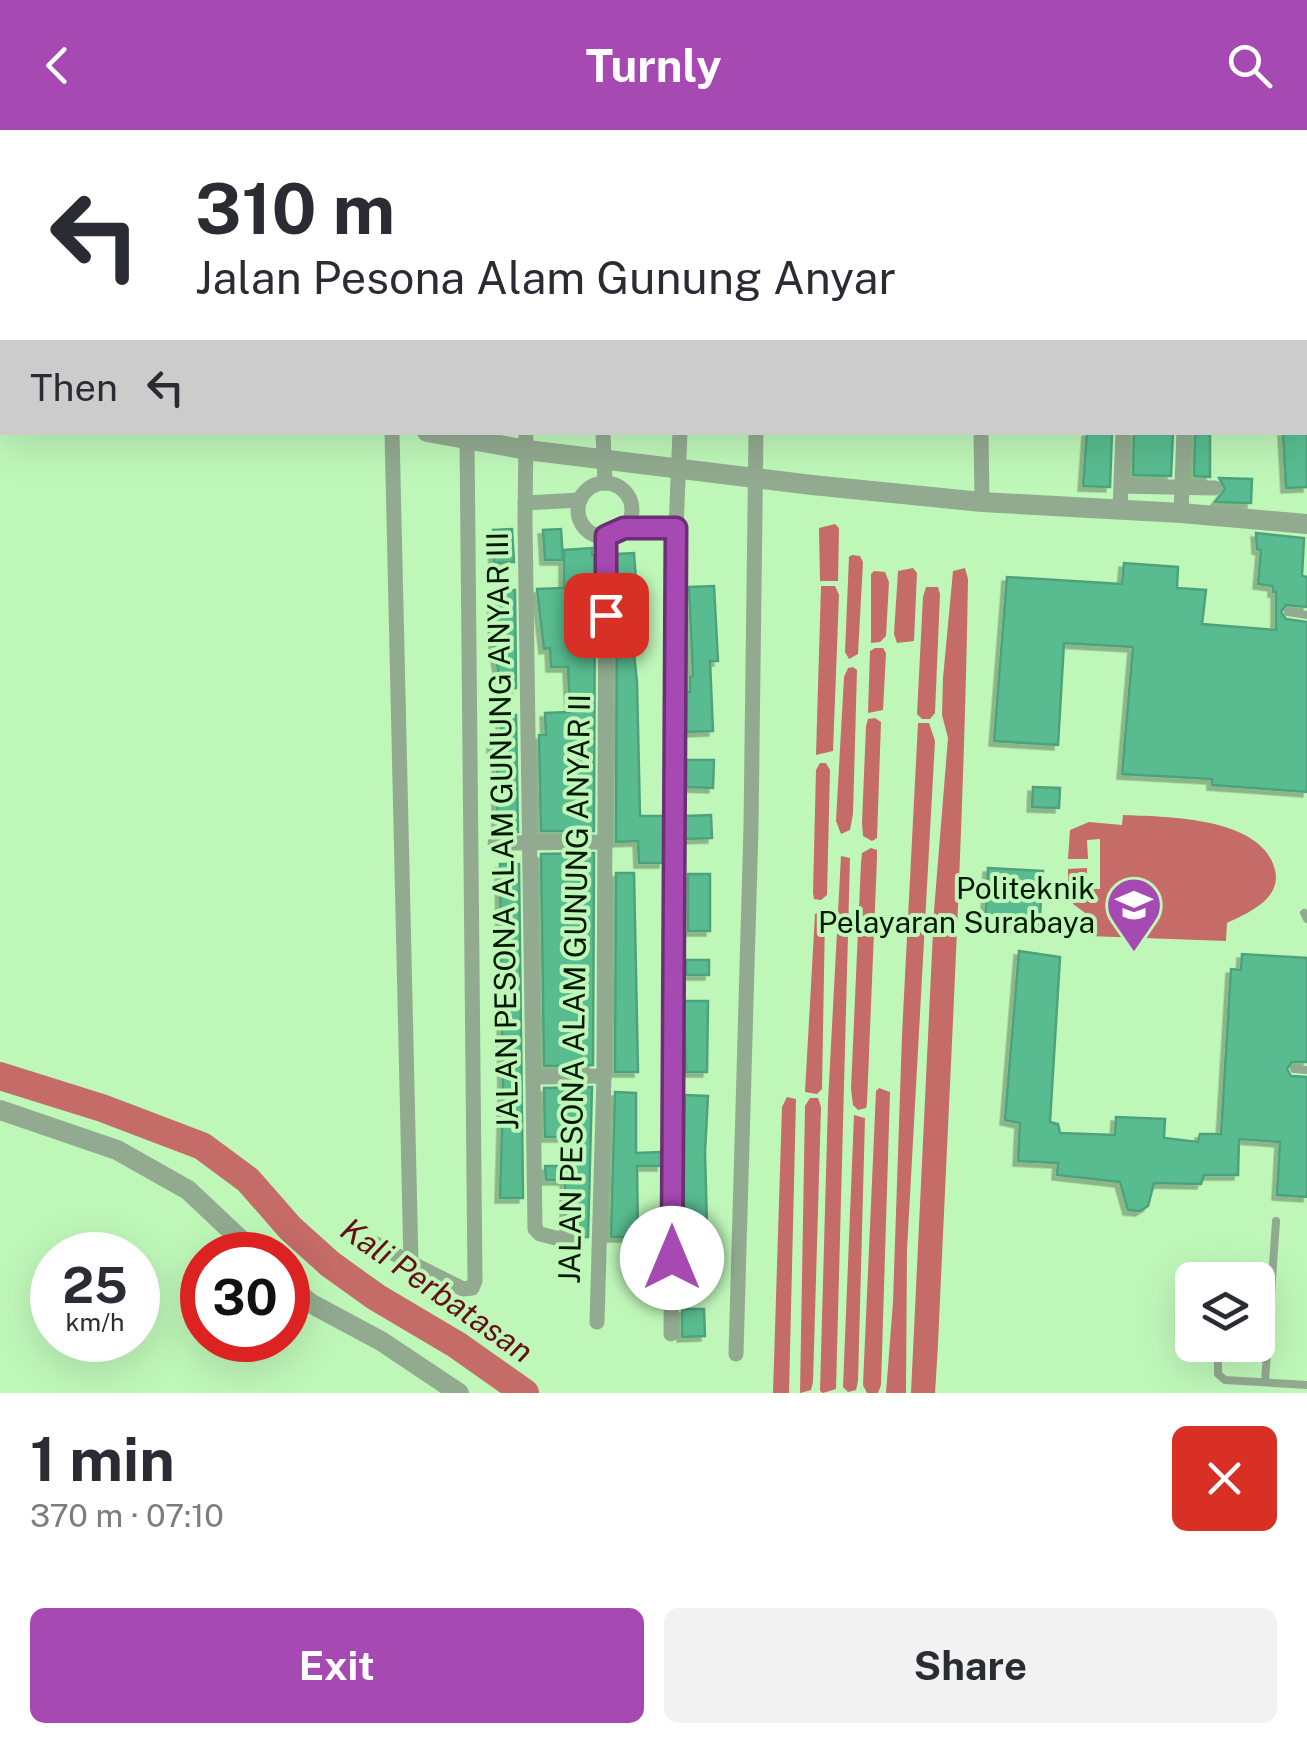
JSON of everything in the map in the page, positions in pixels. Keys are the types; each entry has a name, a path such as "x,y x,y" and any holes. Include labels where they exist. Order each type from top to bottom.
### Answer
{"street":[{"path":"392,435 411,1264"},
{"path":"442,435 467,440 526,441 603,458 982,502 1307,524"},
{"path":"603,435 605,483"},
{"path":"671,1334 680,435"},
{"path":"736,1354 752,788 756,435"},
{"path":"981,435 982,502"},
{"path":"1120,509 1124,435"},
{"path":"1182,513 1184,435"},
{"path":"376,1244 463,1290 472,1288 475,1281 467,440"},
{"name":"JALAN PESONA ALAM GUNUNG ANYAR III","path":"526,441 536,1230 572,1242"},
{"path":"624,528 630,520 630,499 615,485 594,485 580,500 578,510 586,529 606,536 624,528 676,528"},
{"path":"1121,486 1214,488"},
{"path":"525,504 580,500"},
{"name":"JALAN PESONA ALAM GUNUNG ANYAR II","path":"597,1322 604,1076 606,536"},
{"path":"495,844 605,842"},
{"path":"534,1077 604,1076"},
{"path":"0,1110 117,1150 188,1190 233,1232"},
{"path":"310,1304 380,1341 459,1393"}],"lane":[{"path":"1288,612 1307,615"},
{"path":"1294,1069 1307,1070"},
{"path":"1265,1382 1276,1222"},
{"path":"1219,1362 1220,1378 1307,1385"}],"shaded area":[{"path":"835,524 839,528 838,581 820,581 819,528"},
{"path":"852,555 860,556 863,562 858,654 849,659 845,652"},
{"path":"913,568 917,573 914,641 897,643 894,634 898,571"},
{"path":"965,568 968,579 963,770 935,1393 911,1393 934,911 948,738 942,715 943,678 953,571"},
{"path":"885,572 889,582 886,636 871,643 871,574"},
{"path":"821,586 835,586 839,595 833,751 816,755"},
{"path":"926,587 938,587 940,594 935,713 930,719 922,719 917,714"},
{"path":"883,648 886,653 883,710 868,713 870,651"},
{"path":"848,668 857,670 853,814 850,830 841,834 836,821 844,677"},
{"path":"868,719 881,722 877,838 872,841 863,836 862,823 866,726"},
{"path":"918,723 929,723 935,741 907,1250 906,1393 886,1393 893,1302"},
{"path":"820,763 826,763 830,770 827,895 821,900 814,899 813,893 816,770"},
{"path":"1123,815 1186,819 1232,829 1266,852 1275,870 1273,889 1262,904 1227,923 1226,941 1088,936 1088,915 1073,904 1068,869 1087,868 1087,889 1100,889 1100,839 1087,840 1088,859 1068,859 1070,830 1089,822 1122,825"},
{"path":"871,848 877,850 877,858 867,1103 866,1108 858,1110 853,1105 851,1089 861,863 862,853"},
{"path":"841,856 850,858 836,1389 823,1393 820,1391 828,1102"},
{"path":"821,911 825,916 822,1089 817,1094 805,1092 815,914"},
{"path":"879,1088 890,1092 881,1385 878,1393 867,1393 863,1385"},
{"path":"787,1097 796,1099 789,1393 773,1393 782,1107"},
{"path":"810,1098 818,1098 821,1107 813,1382 811,1390 800,1393 805,1106"},
{"path":"854,1115 865,1118 858,1381 856,1390 848,1392 843,1387"}],"building":[{"path":"1087,435 1112,435 1110,487 1083,486"},
{"path":"1134,435 1173,435 1171,476 1133,475"},
{"path":"1195,435 1210,435 1210,477 1194,476"},
{"path":"1283,435 1307,435 1307,487 1286,488"},
{"path":"1219,478 1252,479 1251,503 1215,502 1225,489"},
{"path":"512,529 514,562 494,563 493,530"},
{"path":"561,529 563,560 545,560 543,530"},
{"path":"1256,533 1304,538 1302,576 1307,577 1307,607 1286,605 1281,612 1286,619 1307,622 1307,792 1212,785 1212,779 1122,774 1133,647 1064,643 1058,745 994,741 1007,577 1122,584 1124,563 1178,567 1177,588 1206,590 1202,624 1276,630 1276,592 1273,586 1258,584 1261,550 1257,549"},
{"path":"592,548 594,831 541,831 539,735 546,735 545,713 570,712 568,667 551,667 550,648 544,649 537,589 564,588 564,550"},
{"path":"634,553 638,607 629,608 637,682 640,816 663,816 663,863 639,863 638,841 616,842 617,554"},
{"path":"714,586 718,661 710,661 713,731 686,732 686,693 690,692 693,676 689,587"},
{"path":"515,590 516,688 501,689 492,591"},
{"path":"516,715 518,832 497,832 497,752 492,752 492,736 501,736 501,716"},
{"path":"686,760 714,760 713,788 686,787"},
{"path":"1033,787 1060,788 1059,808 1032,807"},
{"path":"711,815 712,838 685,839 685,816"},
{"path":"594,853 593,1065 544,1066 541,854"},
{"path":"500,864 519,864 523,1198 500,1198"},
{"path":"988,868 1043,871 1039,929 985,926"},
{"path":"616,873 634,873 638,1072 615,1072"},
{"path":"688,874 710,874 710,931 688,931"},
{"path":"1019,951 1060,957 1050,1122 1058,1124 1060,1133 1115,1135 1116,1117 1165,1119 1164,1138 1198,1142 1200,1134 1221,1134 1231,969 1241,970 1242,954 1307,958 1307,1062 1292,1062 1287,1069 1291,1076 1307,1077 1307,1197 1277,1195 1280,1142 1239,1139 1238,1175 1204,1175 1201,1184 1154,1183 1148,1206 1140,1211 1128,1210 1120,1182 1057,1175 1058,1163 1018,1161 1020,1123 1005,1120"},
{"path":"686,960 709,960 709,975 686,975"},
{"path":"684,1001 708,1001 707,1072 686,1072"},
{"path":"592,1087 588,1237 582,1237 565,1229 565,1180 546,1180 545,1166 566,1166 566,1137 545,1137 544,1088"},
{"path":"615,1092 636,1093 636,1153 661,1152 661,1166 637,1166 638,1237 611,1237"},
{"path":"685,1095 708,1096 706,1279 683,1280"},
{"path":"682,1309 704,1309 705,1336 682,1337"}],"waterway":[{"name":"Kali Perbatasan","path":"0,1076 102,1108 202,1146 248,1180 290,1228 330,1264 525,1393"}],"place":[{"name":"Politeknik Pelayaran Surabaya","path":"1134,954"}],"route":[{"path":"606,615 606,536 624,528 676,528 672,1258"}]}
